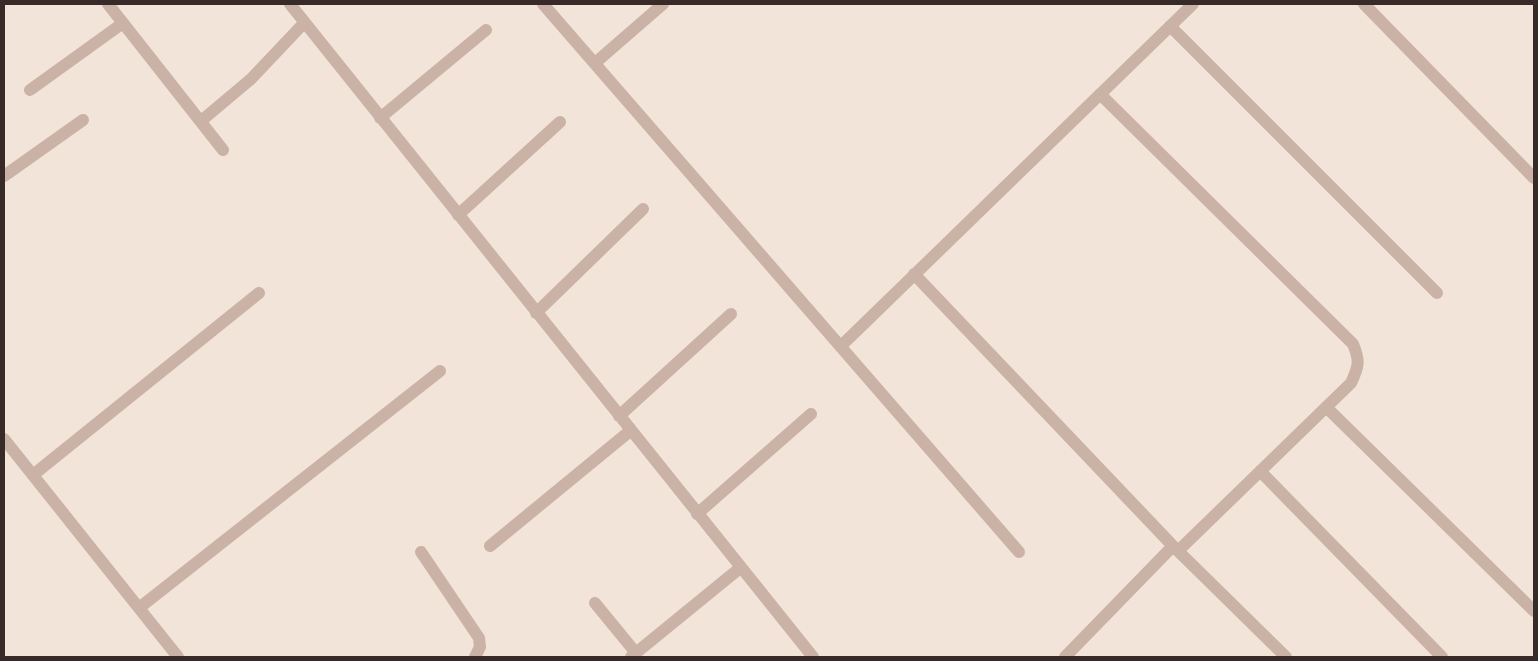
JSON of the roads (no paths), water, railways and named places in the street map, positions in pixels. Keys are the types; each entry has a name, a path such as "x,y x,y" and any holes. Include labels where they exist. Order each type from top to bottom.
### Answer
{"street":[{"path":"108,4 223,150"},
{"path":"290,4 630,431 813,657"},
{"path":"544,4 1019,552"},
{"path":"594,63 663,4"},
{"path":"841,346 1193,4"},
{"path":"1372,6 1534,178"},
{"path":"200,121 251,79 304,22"},
{"path":"30,90 123,23"},
{"path":"1170,26 1437,293"},
{"path":"380,118 486,30"},
{"path":"1065,657 1176,548 1260,471 1351,383 1358,368 1358,357 1353,344 1100,94"},
{"path":"4,176 84,120"},
{"path":"458,214 560,122"},
{"path":"536,313 643,209"},
{"path":"914,274 1176,548 1286,657"},
{"path":"32,475 260,293"},
{"path":"619,416 731,314"},
{"path":"139,608 440,371"},
{"path":"1326,407 1534,611"},
{"path":"697,514 811,414"},
{"path":"490,546 630,431"},
{"path":"4,439 178,657"},
{"path":"1260,471 1442,657"},
{"path":"421,552 479,638 480,647 475,657"},
{"path":"595,603 634,655 740,568"}]}
